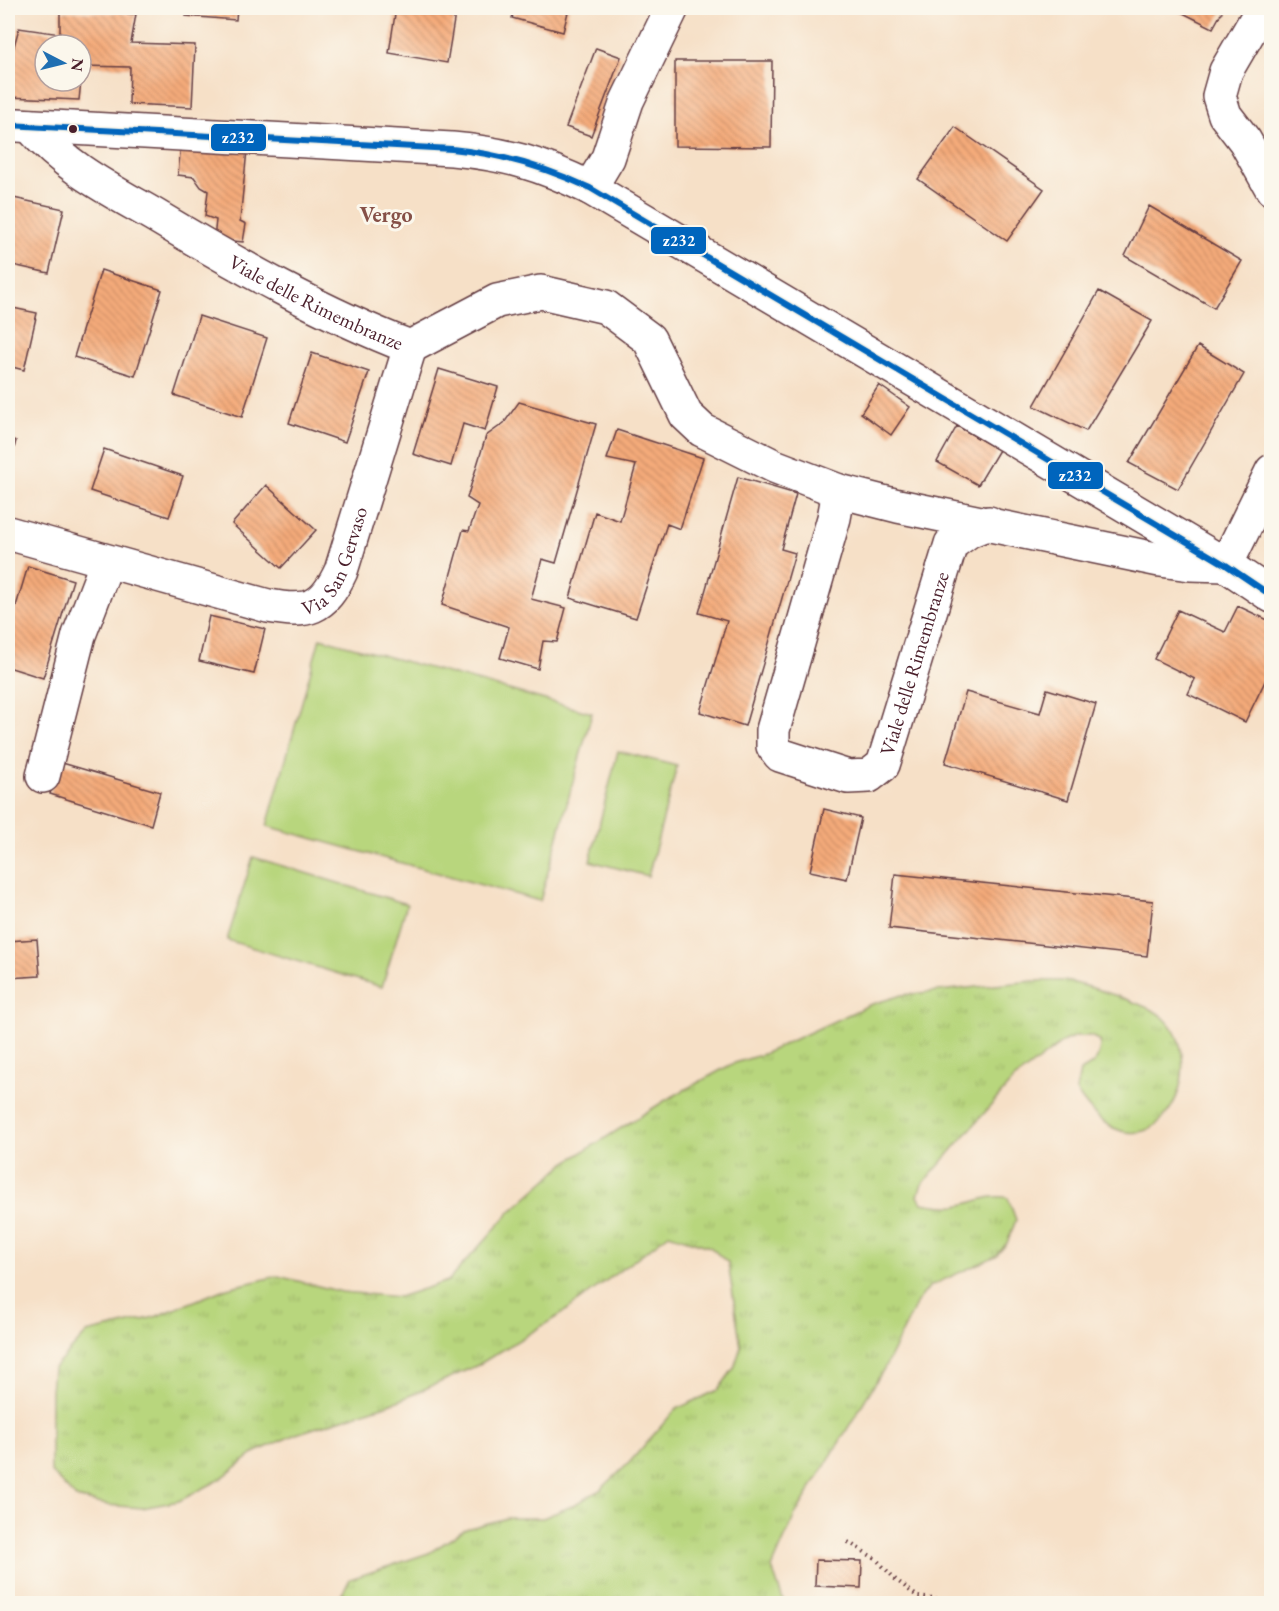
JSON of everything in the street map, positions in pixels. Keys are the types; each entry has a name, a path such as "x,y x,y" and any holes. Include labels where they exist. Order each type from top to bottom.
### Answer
{"street":[{"path":"590,188 608,158 627,101 672,8"},
{"path":"1270,8 1261,11 1226,71 1219,96 1225,115 1245,141 1272,189"},
{"path":"19,125 484,152 537,164 590,188 1226,565 1272,596"},
{"name":"Viale delle Rimembranze","path":"19,125 79,171 206,246 319,306 410,347 497,301 541,292 606,307 649,339 686,415 702,430 774,466 839,491 898,506 1160,560 1226,565"},
{"name":"Via San Gervaso","path":"8,533 268,606 300,611 320,601 333,588 341,571 410,347"},
{"path":"1226,565 1272,471"},
{"name":"Viale delle Rimembranze","path":"839,491 834,518 772,730 773,746 780,755 848,777 869,776 883,765 951,544 969,531 989,523"},
{"path":"43,776 79,635 107,562"}],"path":[{"path":"848,1542 876,1559 895,1579 918,1597 973,1604"}],"green space":[{"path":"320,638 592,713 540,901 267,826"},
{"path":"618,751 677,766 648,876 590,861"},
{"path":"253,857 407,904 382,987 227,940"},
{"path":"1033,981 1061,981 1079,984 1133,1002 1163,1017 1178,1039 1183,1065 1178,1091 1167,1114 1149,1128 1127,1132 1102,1121 1076,1091 1080,1071 1096,1060 1100,1041 1091,1036 1076,1036 1064,1041 1013,1080 921,1186 918,1196 922,1203 935,1205 956,1206 988,1198 1008,1198 1016,1220 1007,1243 996,1256 930,1286 918,1301 885,1367 795,1515 772,1568 784,1603 337,1603 350,1579 429,1553 466,1529 507,1518 543,1518 572,1506 600,1490 629,1463 676,1409 718,1390 734,1368 741,1347 728,1263 710,1247 669,1234 560,1315 478,1365 398,1401 296,1434 256,1452 219,1480 179,1501 142,1508 107,1505 76,1498 51,1472 53,1369 87,1333 155,1317 227,1288 278,1276 342,1292 399,1297 448,1281 511,1211 565,1163 666,1100 732,1064 763,1054 869,1005 902,995"}],"building":[{"path":"187,8 237,8 236,20 186,16"},
{"path":"396,8 456,8 447,63 389,53"},
{"path":"515,8 569,8 563,32 512,18"},
{"path":"1173,8 1224,8 1213,28"},
{"path":"60,11 136,14 131,43 195,45 192,107 129,104 130,67 93,66 93,33 60,33"},
{"path":"19,28 53,33 33,33 33,93 80,93 79,100 8,97 8,68"},
{"path":"596,48 621,57 591,136 566,127"},
{"path":"675,61 772,61 771,147 675,146"},
{"path":"955,127 1044,189 1007,241 918,179"},
{"path":"181,143 247,150 240,221 246,224 243,242 214,239 216,220 205,216 208,191 201,187 194,177 178,175"},
{"path":"9,197 64,209 49,273 8,264"},
{"path":"1149,206 1242,261 1214,308 1125,256"},
{"path":"101,270 162,290 135,376 74,357"},
{"path":"1099,291 1152,321 1086,431 1034,406"},
{"path":"8,307 37,313 24,370 8,366"},
{"path":"199,316 267,338 242,417 174,395"},
{"path":"1198,346 1244,374 1178,489 1129,463"},
{"path":"312,353 369,372 345,442 289,423"},
{"path":"439,369 498,387 485,431 463,424 451,466 413,454"},
{"path":"879,385 910,407 891,435 861,413"},
{"path":"519,402 596,424 556,563 542,559 531,599 566,608 557,642 543,641 538,669 500,658 509,627 442,605 463,530 469,531 478,505 467,498 486,436 504,423"},
{"path":"957,426 999,450 978,485 937,462"},
{"path":"617,430 703,458 680,529 667,524 636,618 570,598 595,512 620,521 636,465 607,459"},
{"path":"8,438 16,441 8,470"},
{"path":"104,449 183,476 169,517 90,491"},
{"path":"738,477 796,494 781,549 795,553 745,726 700,712 727,621 699,613"},
{"path":"266,485 316,530 281,568 232,524"},
{"path":"28,566 73,580 43,678 8,667 8,633"},
{"path":"1238,606 1272,622 1272,667 1245,722 1188,694 1195,679 1154,659 1178,610 1225,632"},
{"path":"209,616 265,629 254,674 199,661"},
{"path":"1047,689 1096,704 1068,800 945,763 966,692 1040,713"},
{"path":"59,762 160,792 151,825 50,794"},
{"path":"824,809 861,818 847,879 810,871"},
{"path":"895,874 1153,901 1147,956 889,928"},
{"path":"37,939 40,976 8,978 8,941"},
{"path":"816,1560 862,1561 861,1588 815,1586"}],"transit line":[{"name":"z232","path":"8,125 452,149 522,162 556,174 590,188 1226,565 1272,596"}],"district":[{"name":"Vergo","path":"386,214"}]}
